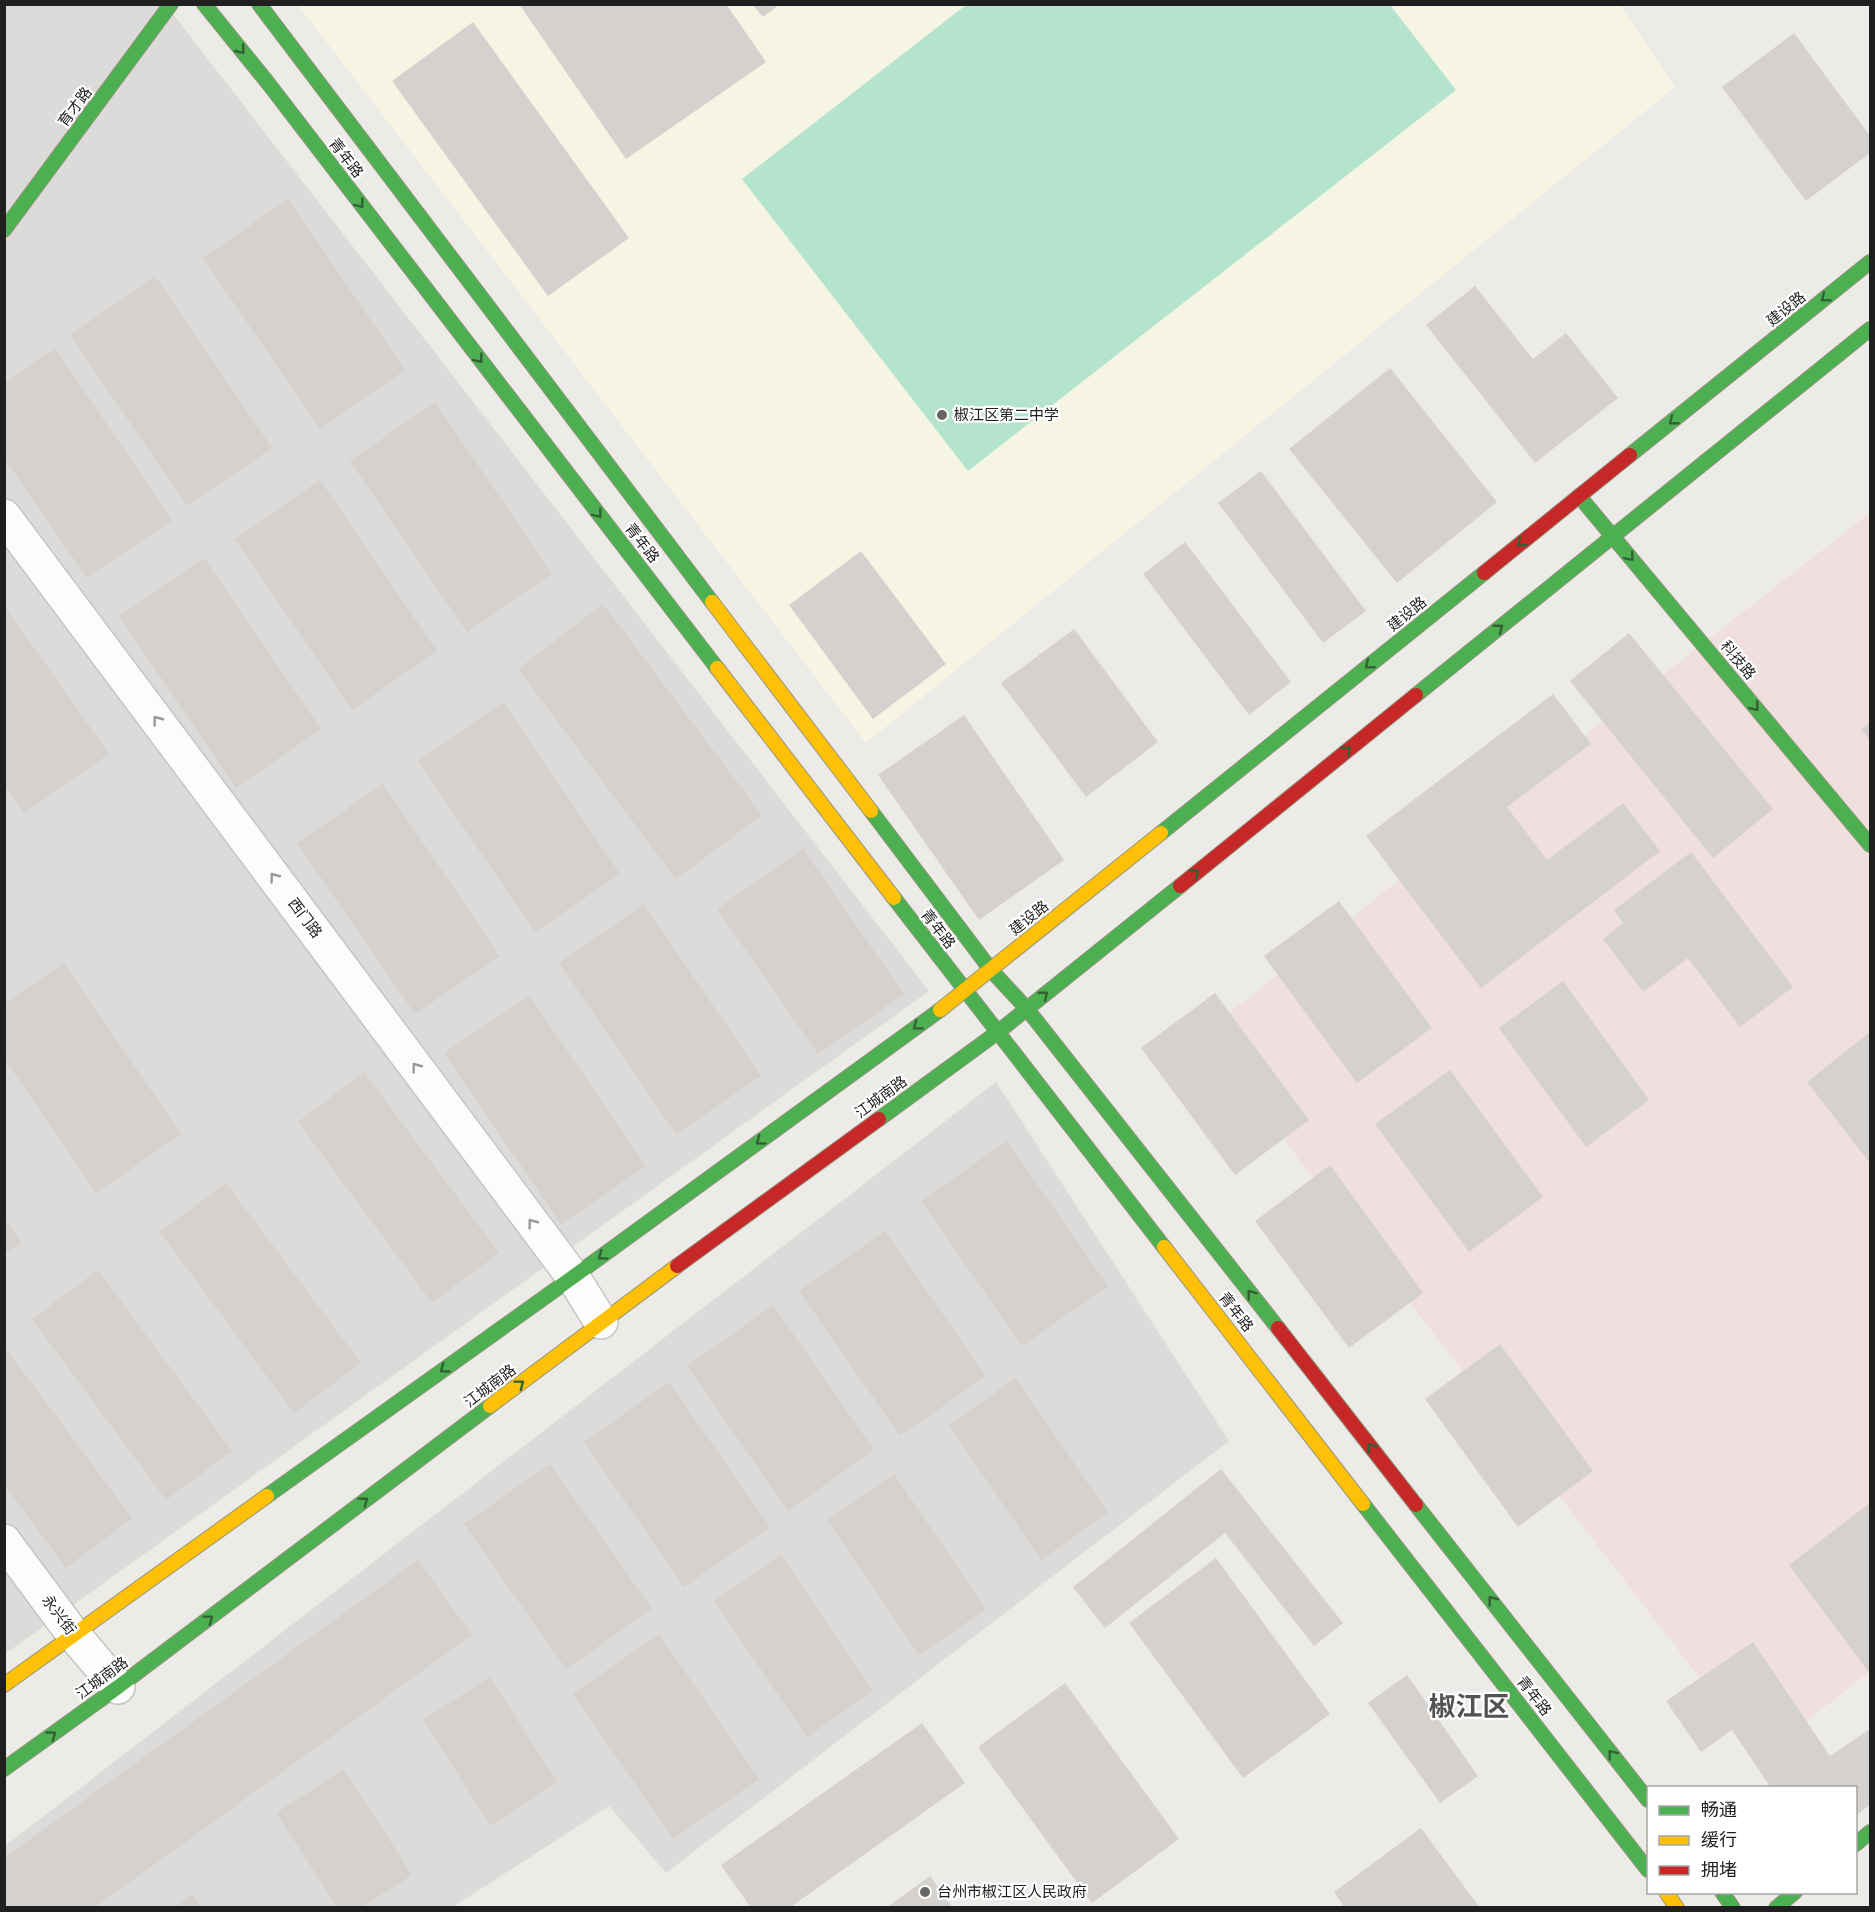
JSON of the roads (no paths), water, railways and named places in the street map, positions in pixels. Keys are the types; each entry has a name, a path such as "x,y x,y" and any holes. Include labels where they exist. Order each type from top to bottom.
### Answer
{"main road":[{"name":"育才路","path":"4,230 171,4"},
{"name":"青年路","path":"204,4 275,93 964,991 1647,1869"},
{"path":"259,4 991,970 1027,1009 1647,1799"},
{"name":"建设路","path":"964,991 1870,262"},
{"path":"998,1032 1870,329"},
{"name":"科技路","path":"1579,496 1870,845"},
{"path":"4,1685 573,1277 964,991"},
{"name":"江城南路","path":"4,1769 118,1687 602,1322 998,1032"},
{"path":"1857,1843 1870,1832"},
{"path":"1667,1894 1677,1908"},
{"path":"1723,1894 1733,1908"},
{"path":"1776,1908 1794,1894"}],"street":[{"name":"西门路","path":"4,516 573,1277 602,1322"},
{"name":"永兴街","path":"4,1541 73,1634 118,1687"}],"place":[{"name":"椒江区第二中学","path":"942,415"},
{"name":"台州市椒江区人民政府","path":"925,1892"}],"district":[{"name":"椒江区","path":"1469,1707"}]}
